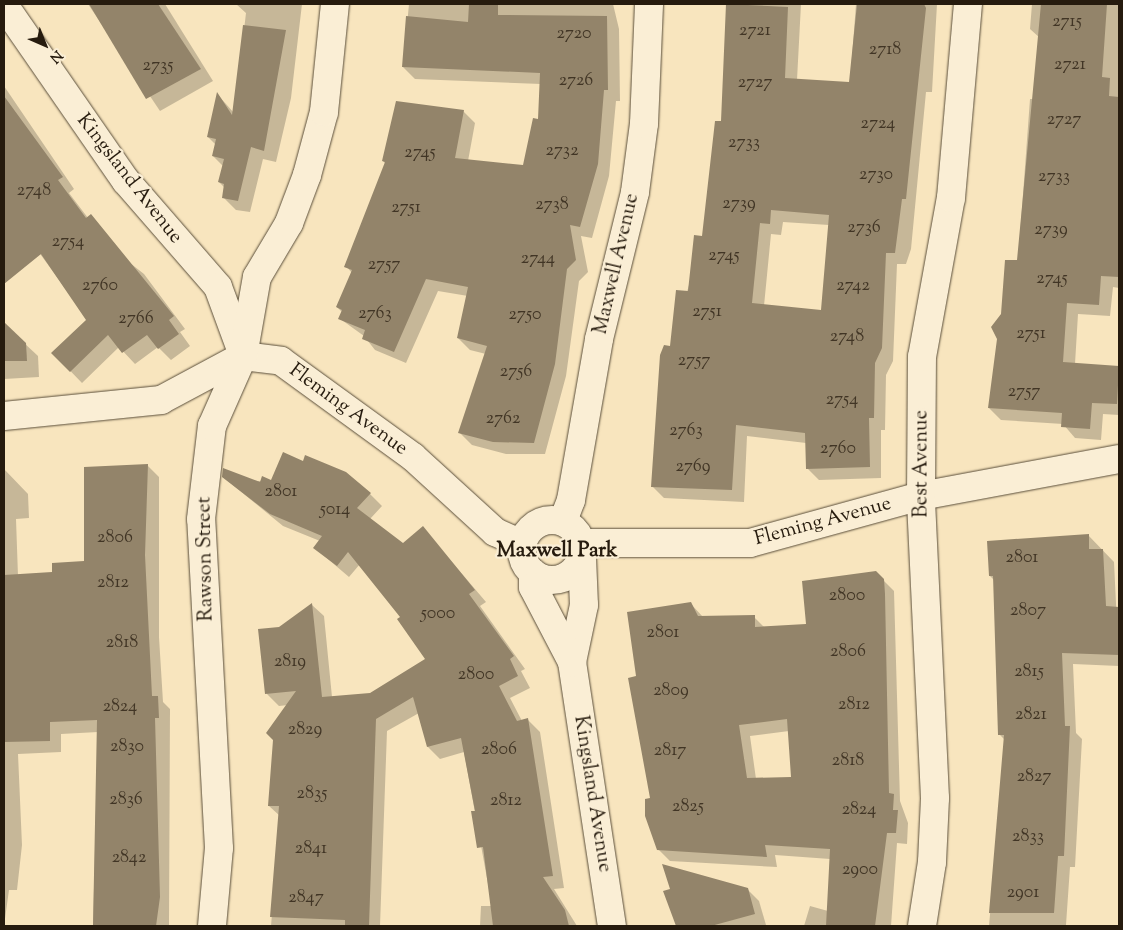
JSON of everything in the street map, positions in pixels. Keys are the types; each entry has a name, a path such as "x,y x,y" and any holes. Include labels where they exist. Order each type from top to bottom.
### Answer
{"street":[{"name":"Rawson Street","path":"212,926 219,848 201,519 212,426 244,356 257,277 289,223 324,112 335,4"},
{"name":"Maxwell Avenue","path":"563,521 571,500 599,339 634,192 644,124 649,4"},
{"name":"Best Avenue","path":"922,926 932,862 935,798 921,496 922,357 951,198 968,4"},
{"name":"Kingsland Avenue","path":"4,5 126,181 218,287 244,356"},
{"path":"4,416 161,400 244,356"},
{"name":"Fleming Avenue","path":"244,356 281,362 413,457 495,532 522,544"},
{"name":"Fleming Avenue","path":"582,551 750,543 921,496 1119,459"},
{"path":"548,520 563,521 576,531 582,551 569,576 554,581 533,574 523,560 522,544 534,526 548,520"},
{"name":"Kingsland Avenue","path":"572,662 584,606 582,551"},
{"name":"Kingsland Avenue","path":"533,574 533,587 572,662 612,926"}],"building":[{"path":"89,4 158,4 201,69 146,99"},
{"path":"469,4 498,4 498,15 607,16 608,90 604,90 598,164 580,227 570,225 576,260 567,269 555,364 534,443 493,442 458,433 487,346 457,338 468,287 426,279 394,352 362,339 365,330 338,319 342,310 336,307 352,270 344,267 385,162 382,161 396,101 464,110 455,158 523,165 533,118 538,119 540,73 402,67 406,16 468,22"},
{"path":"726,4 788,7 785,78 849,82 857,4 924,4 926,8 906,199 902,199 895,253 886,253 882,348 875,363 874,418 869,418 870,467 806,469 805,433 736,425 732,490 651,487 660,355 664,345 670,346 676,290 688,291 694,235 702,236 715,121 721,121","holes":["771,210 829,215 821,310 752,303 760,223 770,224"]},
{"path":"1041,4 1107,4 1102,77 1110,78 1109,96 1119,97 1119,277 1101,276 1099,305 1067,303 1063,362 1119,366 1117,404 1092,403 1090,429 1061,427 1062,413 988,408 997,339 991,327 1001,314 1005,260 1017,260"},
{"path":"243,25 286,30 264,151 251,147 238,201 222,198 224,184 218,182 224,159 212,156 216,139 207,137 217,92 232,115"},
{"path":"4,96 63,177 58,180 86,218 91,214 174,316 169,320 179,334 158,349 147,335 122,353 108,335 70,372 51,353 86,320 41,254 4,284"},
{"path":"4,322 26,343 27,361 4,361"},
{"path":"283,452 303,461 305,455 346,472 371,493 357,508 403,543 423,526 475,590 469,594 514,656 510,659 518,676 499,686 517,721 528,718 553,876 543,877 565,910 569,926 493,926 483,847 477,848 471,811 475,811 461,738 427,747 413,697 376,719 369,926 345,926 345,920 270,917 279,806 268,806 273,740 266,733 296,691 265,694 258,629 279,627 312,603 322,697 370,693 425,659 397,619 400,617 348,552 337,566 313,548 322,536 270,514 222,477 223,468 260,482 262,476 271,480"},
{"path":"148,464 145,555 152,696 158,696 159,718 155,718 160,897 156,926 93,926 97,720 50,722 50,741 4,742 4,575 52,572 52,563 84,561 84,467"},
{"path":"1089,534 1089,549 1103,549 1106,606 1119,607 1119,655 1062,653 1065,726 1070,726 1064,856 1058,856 1054,913 989,913 1004,735 998,735 993,576 989,576 987,541"},
{"path":"876,571 884,579 889,793 894,794 893,810 898,810 896,833 887,833 875,926 826,926 830,849 765,845 767,857 657,850 645,816 645,799 650,798 628,678 636,676 627,612 691,602 698,616 755,615 755,627 806,624 802,581","holes":["787,719 791,777 747,778 739,725"]},
{"path":"662,864 748,888 755,914 711,926 676,926 663,891 670,889"}],"district":[{"name":"Maxwell Park","path":"557,551"}]}
